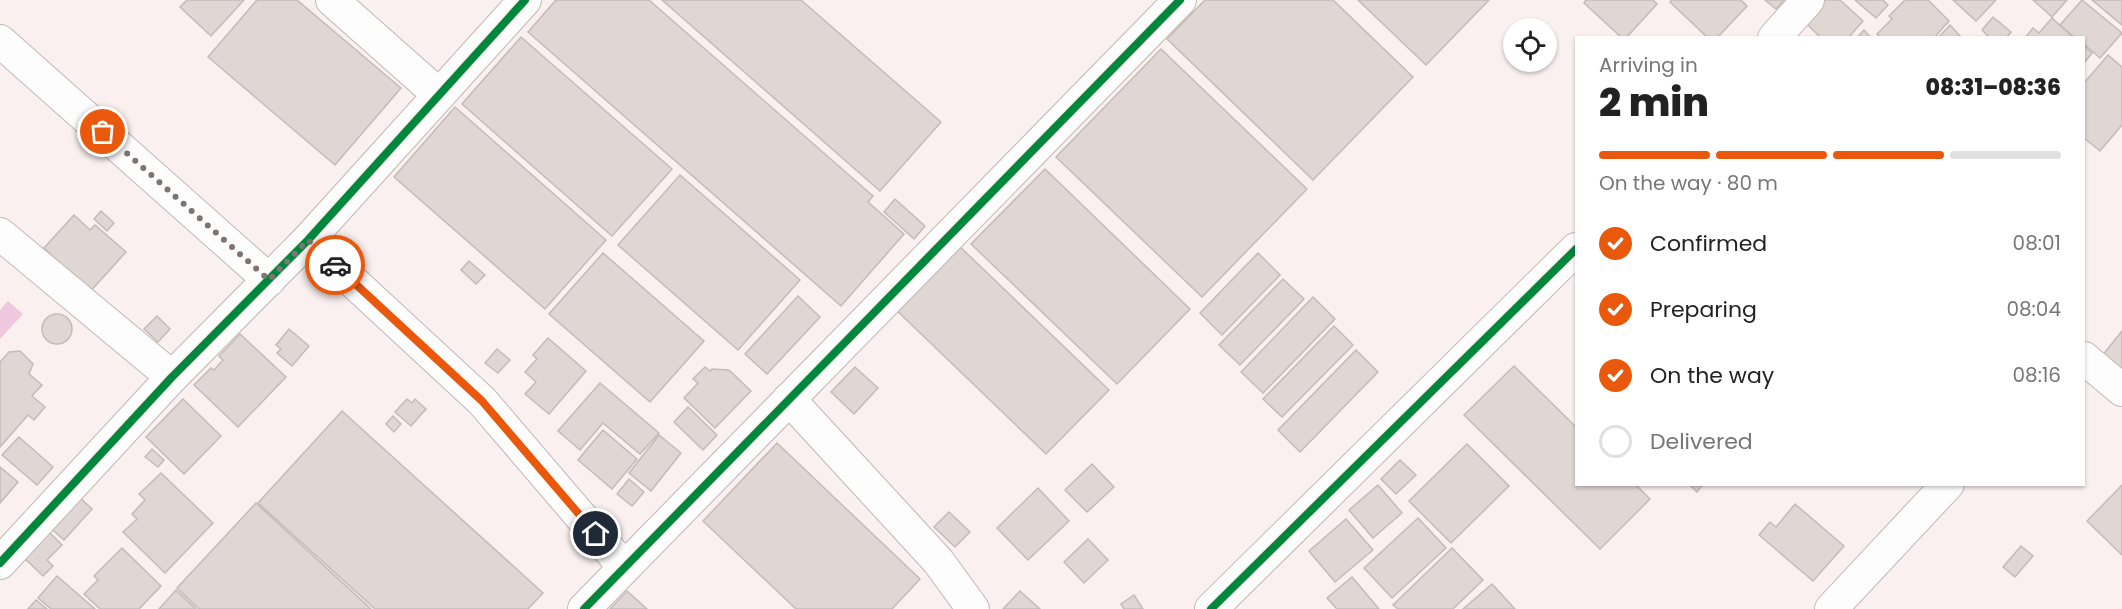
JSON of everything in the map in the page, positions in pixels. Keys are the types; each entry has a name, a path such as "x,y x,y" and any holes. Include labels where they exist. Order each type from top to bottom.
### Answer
{"street":[{"path":"332,0 438,94"},
{"path":"0,563 172,378 308,240 525,0"},
{"path":"584,609 1180,0"},
{"path":"1776,36 1808,0"},
{"path":"0,41 269,280"},
{"path":"0,234 172,378"},
{"path":"308,240 482,401 624,567"},
{"path":"1211,609 1575,250"},
{"path":"2087,367 2122,390"},
{"path":"789,399 938,561 973,609"},
{"path":"1830,609 1946,486"}],"shaded area":[{"path":"8,301 23,314 0,339 0,310"}],"building":[{"path":"187,0 244,0 211,36 180,7"},
{"path":"257,0 297,0 401,88 335,165 208,57"},
{"path":"556,0 649,0 873,196 868,202 904,234 841,306 528,32"},
{"path":"662,0 801,0 941,122 880,191"},
{"path":"1205,0 1333,0 1413,77 1313,180 1167,39"},
{"path":"1358,0 1489,0 1426,65"},
{"path":"1586,0 1653,0 1657,4 1628,36 1620,36 1584,3"},
{"path":"1672,0 1741,0 1747,6 1719,36 1706,36 1670,2"},
{"path":"1765,0 1784,0 1776,9"},
{"path":"1818,0 1840,0 1863,21 1850,36 1819,36 1801,18"},
{"path":"1855,0 1883,0 1888,5 1876,18"},
{"path":"1905,0 1928,0 1949,21 1936,36 1879,36 1877,34 1892,19 1889,16"},
{"path":"1953,0 1996,0 1976,21"},
{"path":"2033,0 2067,0 2052,17"},
{"path":"2082,0 2122,33 2100,58 2085,45 2085,36 2073,36 2060,25"},
{"path":"2092,0 2122,0 2122,25"},
{"path":"1993,17 2011,32 2008,36 1988,36 1982,30"},
{"path":"2052,18 2072,36 2027,36 2033,28 2039,33"},
{"path":"1950,25 1960,36 1940,36"},
{"path":"1864,30 1869,36 1859,36"},
{"path":"521,37 672,169 612,236 462,104"},
{"path":"2085,47 2092,53 2085,62"},
{"path":"1161,49 1307,189 1202,297 1056,157"},
{"path":"2108,55 2122,67 2122,125 2100,151 2085,139 2085,82"},
{"path":"455,107 606,240 545,309 394,177"},
{"path":"1045,169 1190,309 1117,384 971,244"},
{"path":"680,175 800,280 738,350 618,245"},
{"path":"895,199 925,226 914,239 884,212"},
{"path":"101,211 114,223 107,231 94,219"},
{"path":"74,215 90,230 95,225 126,252 87,295 65,268 44,248"},
{"path":"954,241 1109,390 1046,454 891,305"},
{"path":"603,253 704,341 650,402 549,314"},
{"path":"1258,253 1280,275 1222,335 1200,313"},
{"path":"469,261 485,275 476,284 461,270"},
{"path":"1283,279 1304,299 1240,365 1219,345"},
{"path":"798,296 820,317 767,374 745,354"},
{"path":"1313,297 1335,319 1263,393 1241,372"},
{"path":"57,314 67,319 72,329 67,339 57,344 47,339 42,329 47,319"},
{"path":"157,316 170,329 158,342 144,329"},
{"path":"1334,326 1353,345 1282,417 1263,399"},
{"path":"289,329 309,346 292,366 277,353 281,349 276,345"},
{"path":"2122,331 2122,373 2101,357"},
{"path":"240,334 286,377 238,427 194,385 211,368 214,370 223,360 219,356"},
{"path":"548,338 586,371 549,414 525,394 536,382 525,372 537,359 533,355"},
{"path":"497,349 510,360 498,373 485,363"},
{"path":"1356,350 1378,372 1300,452 1278,430"},
{"path":"20,351 33,364 29,374 42,385 32,396 45,407 34,420 28,415 0,447 0,362 9,352"},
{"path":"1514,366 1575,426 1575,486 1637,486 1650,499 1600,549 1464,415"},
{"path":"705,367 710,371 712,369 729,370 751,391 715,428 684,398 698,383 693,379"},
{"path":"855,367 878,388 854,414 831,392"},
{"path":"600,383 659,433 640,454 603,423 580,450 558,431"},
{"path":"183,399 221,436 184,474 146,437"},
{"path":"407,399 412,403 415,399 426,409 411,426 395,412"},
{"path":"688,407 717,435 703,450 674,422"},
{"path":"342,411 543,593 528,609 375,609 258,503"},
{"path":"393,416 401,424 394,432 386,424"},
{"path":"603,430 637,459 612,489 578,460"},
{"path":"659,435 681,453 651,491 629,473"},
{"path":"19,437 53,467 37,485 2,455"},
{"path":"777,443 920,579 892,609 796,609 703,521"},
{"path":"1467,444 1509,486 1451,543 1409,501"},
{"path":"152,449 164,460 158,467 145,457"},
{"path":"1400,460 1416,475 1396,494 1381,479"},
{"path":"1092,464 1114,487 1087,512 1065,490"},
{"path":"0,467 18,482 0,503"},
{"path":"161,473 213,523 165,573 123,532 137,519 132,514 145,500 139,494"},
{"path":"629,479 644,492 632,506 617,494"},
{"path":"1378,485 1402,513 1373,538 1349,510"},
{"path":"2122,485 2122,555 2087,521"},
{"path":"1691,486 1702,486 1697,492"},
{"path":"1038,488 1069,521 1028,560 997,528"},
{"path":"76,494 92,509 64,540 47,525"},
{"path":"256,503 371,609 199,609 177,588"},
{"path":"1795,504 1844,546 1813,581 1759,535 1770,522 1776,527"},
{"path":"949,512 970,532 955,547 934,527"},
{"path":"1418,518 1446,548 1392,598 1364,568"},
{"path":"1346,519 1373,550 1335,582 1309,551"},
{"path":"44,527 62,545 47,560 53,566 43,576 20,554"},
{"path":"1088,539 1108,560 1084,583 1064,562"},
{"path":"2021,546 2033,556 2015,577 2003,567"},
{"path":"122,548 161,586 139,609 100,609 84,594 98,580 94,576"},
{"path":"1452,548 1483,580 1453,609 1398,609 1393,605"},
{"path":"57,576 95,609 51,609 38,598"},
{"path":"1352,577 1379,609 1337,609 1327,598"},
{"path":"1492,584 1515,609 1463,609"},
{"path":"176,590 196,609 159,609"},
{"path":"627,591 647,609 610,609"},
{"path":"1020,591 1040,609 1003,609"},
{"path":"1134,595 1143,609 1124,609 1121,604"},
{"path":"36,600 47,609 28,609"}],"cycle path":[{"path":"0,563 172,377 308,240 525,0"},
{"path":"584,609 1180,0"},
{"path":"1211,609 1575,250"}],"way so far":[{"path":"103,132 269,280 308,240 335,265"}],"route":[{"path":"335,265 482,401 596,534"}]}
